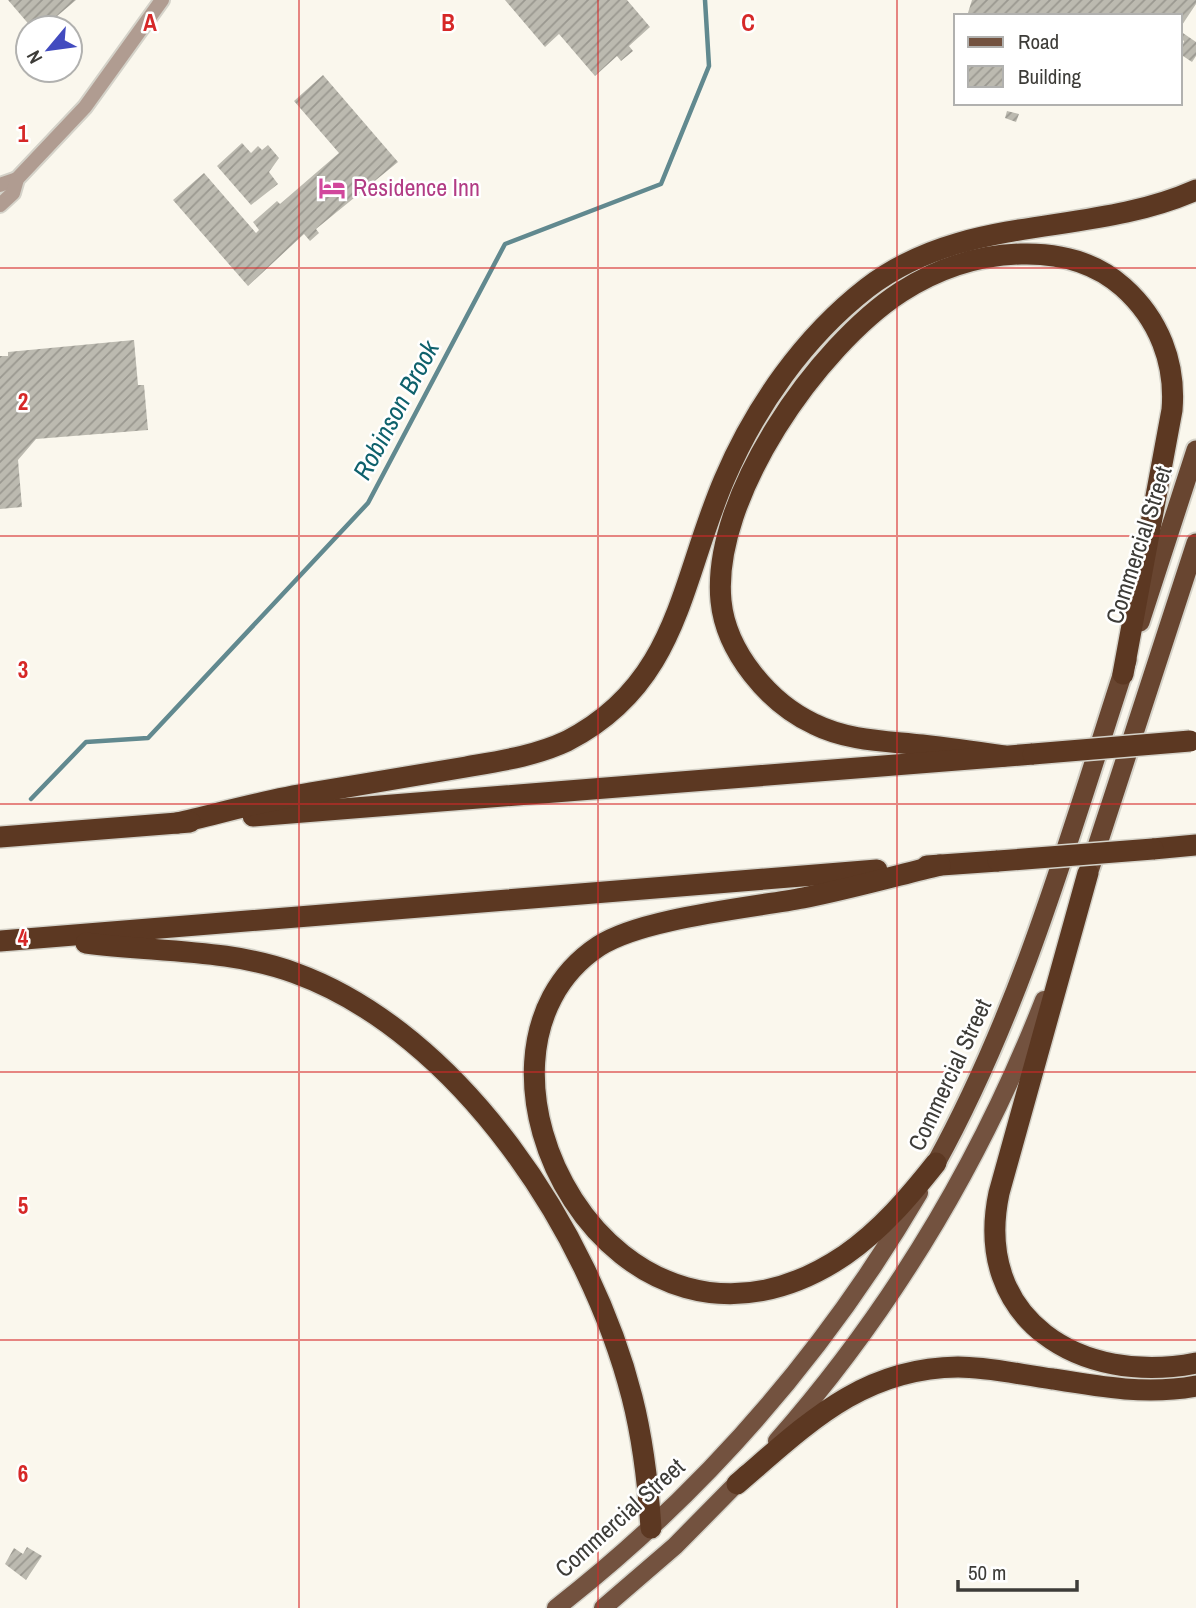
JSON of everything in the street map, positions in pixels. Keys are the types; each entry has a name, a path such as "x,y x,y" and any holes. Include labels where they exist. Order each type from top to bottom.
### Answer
{"highway":[{"path":"177,823 307,793 529,755 585,730 624,700 656,661 670,633 718,494 739,449 786,372 845,307 899,266 957,241 1137,210 1196,190"},
{"path":"1004,756 851,736 808,721 776,699 754,674 731,635 723,611 722,579 731,527 768,442 801,391 844,339 883,305 922,280 954,266 996,256 1027,254 1064,257 1091,266 1117,282 1138,301 1157,329 1171,371 1172,410 1123,674"},
{"name":"Commercial Street","path":"936,1163 976,1085 1021,978 1196,450"},
{"path":"1196,543 1088,873 999,1193 994,1222 998,1258 1007,1286 1023,1313 1044,1335 1068,1351 1121,1366 1156,1367 1196,1363"},
{"path":"0,837 1193,741"},
{"path":"0,941 1196,845"},
{"path":"936,1163 877,1229 822,1268 791,1281 753,1290 715,1292 686,1288 658,1278 629,1262 603,1239 580,1211 561,1179 546,1143 538,1108 536,1072 542,1025 558,988 584,957 608,941 643,927 821,894 940,865"},
{"path":"43,937 156,952 229,957 293,972 340,992 369,1009 444,1072 498,1133 527,1173 565,1233 596,1296 632,1395 648,1481 651,1528"},
{"path":"737,1484 834,1403 873,1384 916,1372 979,1368 1130,1390 1196,1386"}],"main road":[{"path":"603,1608 675,1546 737,1484 796,1419 845,1357 902,1277 948,1202 990,1124 1026,1044 1088,873"},
{"name":"Commercial Street","path":"556,1608 651,1528 733,1445 808,1357 876,1262 936,1163"}],"street":[{"path":"0,185 17,179 85,107 162,0"},
{"path":"0,205 13,193 17,179"}],"building":[{"path":"8,0 76,0 60,14 20,14"},
{"path":"505,0 627,0 650,27 629,46 633,51 621,61 617,56 595,76 559,34 545,47"},
{"path":"972,0 1196,0 1182,25 1182,14 968,14"},
{"path":"1182,32 1196,42 1196,56 1192,62 1182,55"},
{"name":"Residence Inn","path":"323,75 398,162 316,229 319,233 310,241 304,234 248,286 173,200 204,173 256,233 259,230 253,222 277,201 280,204 339,153 294,101"},
{"path":"1007,111 1019,114 1016,122 1005,118"},
{"path":"242,143 251,153 258,146 262,150 268,145 279,158 269,172 278,184 251,205 217,166"},
{"path":"134,340 138,385 144,385 148,430 36,439 18,460 22,507 0,509 0,356 8,356 8,352"},
{"path":"27,1547 42,1556 26,1580 5,1564 14,1548 23,1554"}],"waterway":[{"name":"Robinson Brook","path":"31,799 86,742 148,738 368,503 505,244 661,184 709,66 705,0"}],"place":[{"name":"Residence Inn","path":"332,188"}]}
